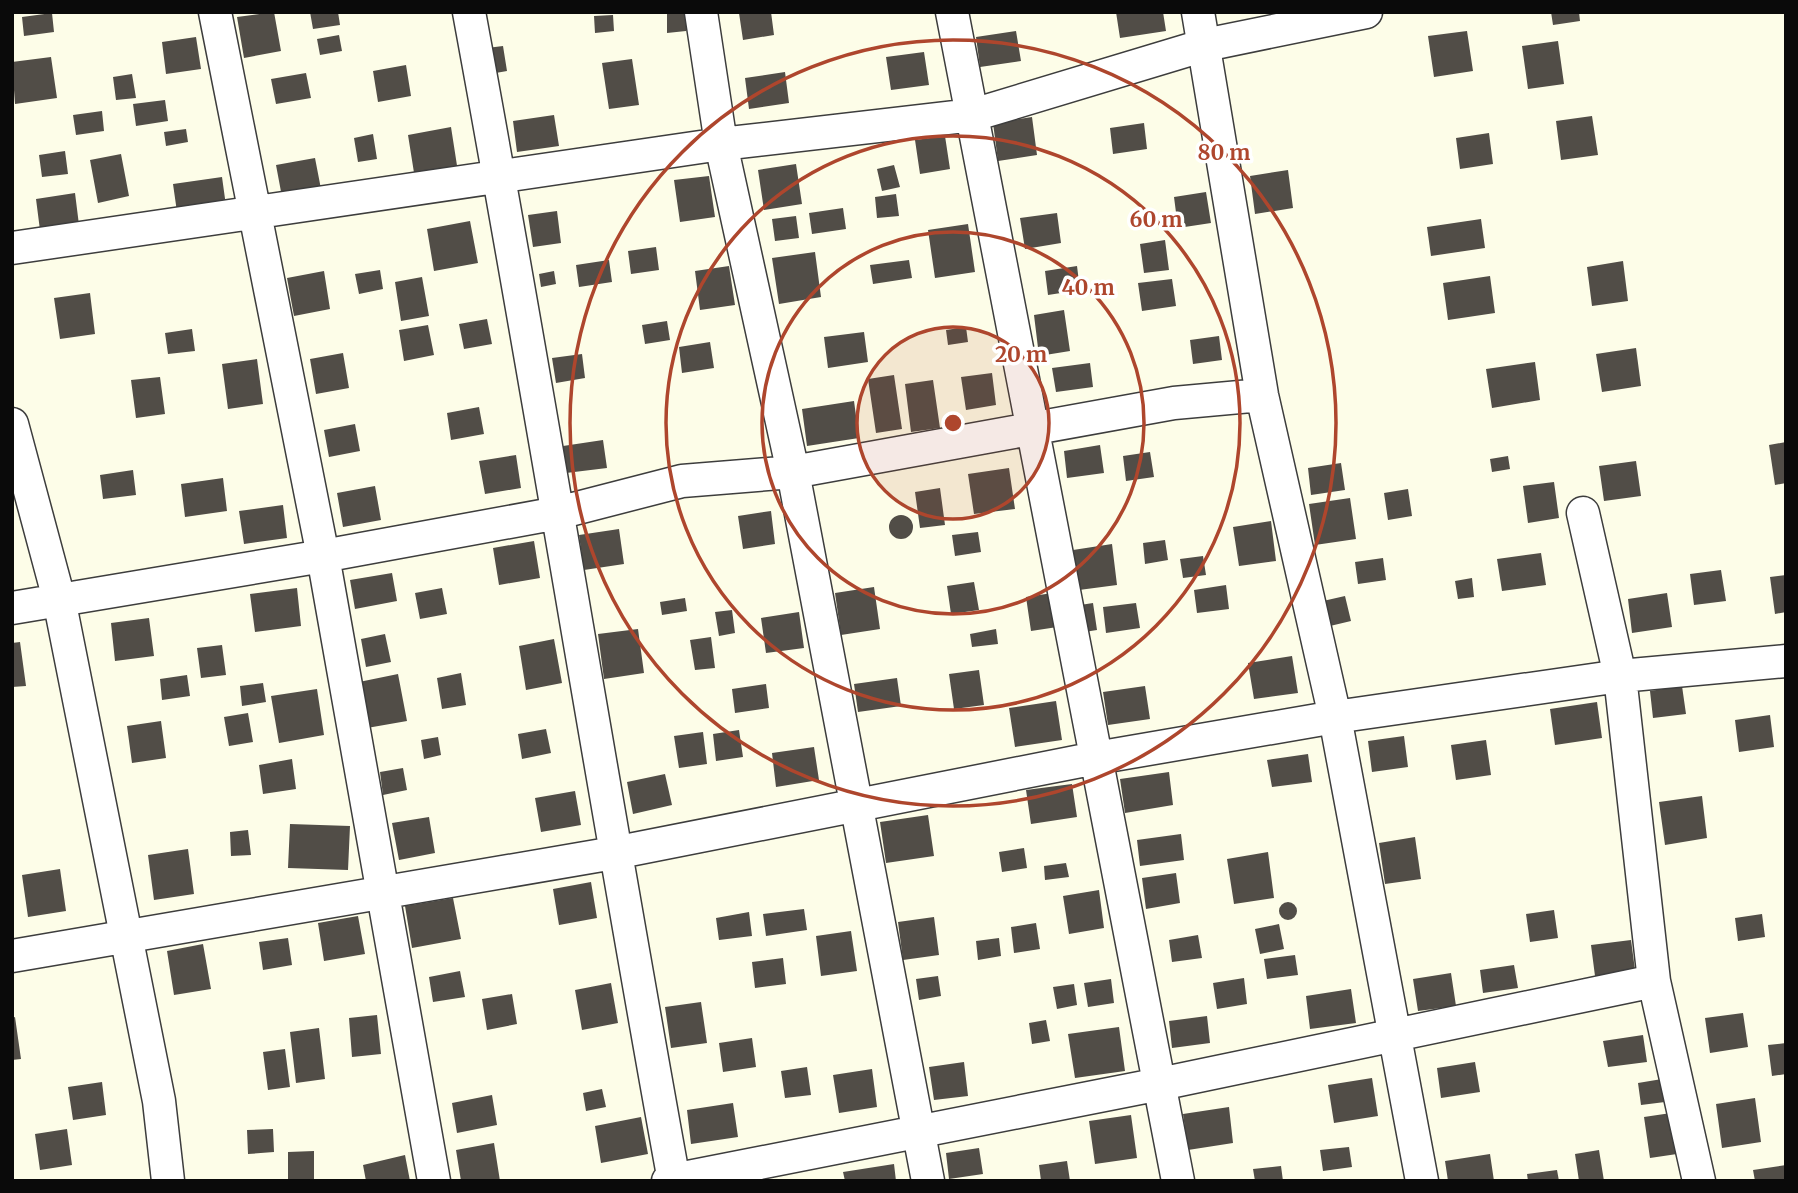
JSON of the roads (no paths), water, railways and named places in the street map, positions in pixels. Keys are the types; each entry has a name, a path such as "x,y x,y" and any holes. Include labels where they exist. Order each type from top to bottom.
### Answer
{"street":[{"path":"215,12 323,556 434,1181"},
{"path":"468,12 558,513 672,1180 1160,1084 1654,981"},
{"path":"701,12 720,144 793,472 928,1181"},
{"path":"952,12 1178,1181"},
{"path":"1198,12 1262,395 1335,717 1392,1035 1422,1181"},
{"path":"12,248 720,144 973,115 1205,45 1367,12"},
{"path":"12,608 558,513 682,481 793,472 1174,403 1262,395"},
{"path":"12,424 59,600 159,1101 168,1181"},
{"path":"1583,513 1620,676 1654,981 1699,1181"},
{"path":"12,956 614,853 1096,758 1335,717 1620,676 1786,661"}]}
